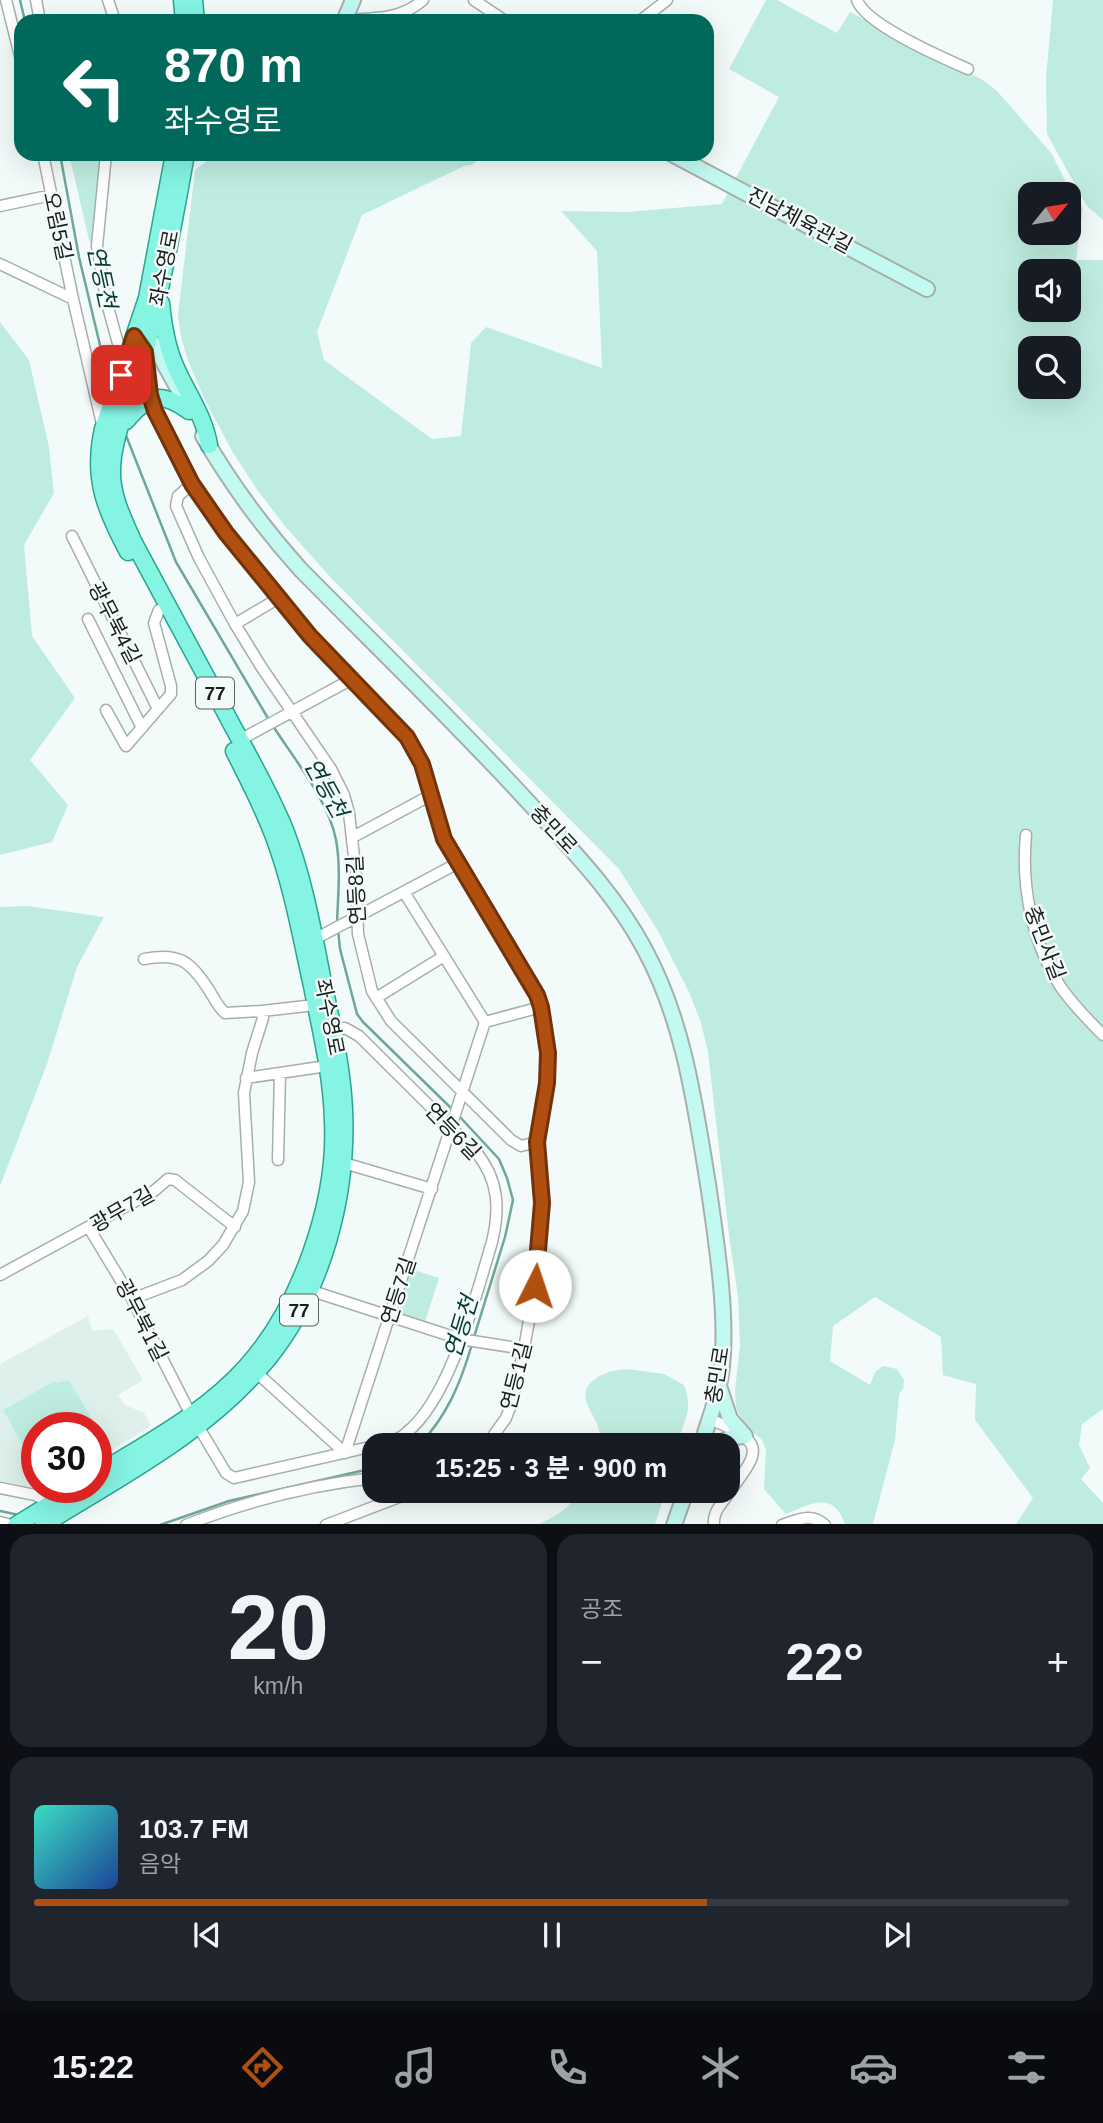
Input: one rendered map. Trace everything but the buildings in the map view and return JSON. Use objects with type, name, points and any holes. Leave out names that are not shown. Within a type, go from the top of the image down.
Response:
[{"type":"main road","name":"좌수영로","points":[[112,1466],[224,1405],[256,1373],[279,1344],[309,1290],[329,1235],[344,1163],[344,1106],[330,1037],[317,938],[285,832],[270,795],[241,739],[133,541],[114,492],[114,450],[145,352],[141,331],[173,161]]},
{"type":"main road","name":"좌수영로","points":[[121,377],[160,293],[185,161]]},
{"type":"main road","points":[[160,293],[162,317],[174,363],[203,420],[209,445]]},
{"type":"main road","name":"77","points":[[103,429],[121,377]]},
{"type":"main road","points":[[121,377],[122,387],[127,391],[116,427],[120,429],[147,402],[165,397],[173,399],[189,411]]},
{"type":"main road","name":"좌수영로","points":[[58,1507],[152,1458],[195,1420],[263,1346],[287,1305],[306,1262],[326,1199],[334,1124],[327,1066],[330,1037],[316,1005],[284,867],[259,800],[241,739],[159,610],[118,534],[105,500],[98,469],[98,450],[103,429]]},
{"type":"main road","points":[[43,1524],[62,1503]]},
{"type":"main road","points":[[13,1524],[58,1507]]},
{"type":"street","points":[[6,0],[14,32]]},
{"type":"street","points":[[400,14],[423,0]]},
{"type":"street","points":[[474,0],[495,14]]},
{"type":"street","points":[[649,14],[667,0]]},
{"type":"street","points":[[858,0],[865,12],[901,37],[968,69]]},
{"type":"street","name":"오림5길","points":[[45,161],[103,429]]},
{"type":"street","points":[[105,161],[97,246],[121,377]]},
{"type":"street","name":"진남체육관길","points":[[685,161],[927,289]]},
{"type":"street","points":[[0,205],[52,195]]},
{"type":"street","points":[[0,264],[73,299]]},
{"type":"street","name":"충민로","points":[[141,331],[209,445],[252,511],[281,548],[569,844],[601,884],[645,948],[675,1025],[695,1107],[711,1205],[722,1307],[722,1363],[719,1386],[705,1433]]},
{"type":"street","name":"연등1길","points":[[145,352],[147,402],[192,484],[226,533],[310,636],[407,737],[422,764],[440,831],[530,981],[541,1007],[548,1053],[547,1083],[537,1142],[542,1203],[535,1286],[511,1405],[495,1433]]},
{"type":"street","name":"연등8길","points":[[192,484],[178,496],[176,508],[199,558],[235,624],[338,781],[347,804],[353,837],[357,917],[365,965],[376,998],[391,1021],[514,1143],[524,1146],[537,1142]]},
{"type":"street","name":"광무북4길","points":[[72,536],[158,709]]},
{"type":"street","points":[[235,624],[279,597]]},
{"type":"street","name":"광무북4길","points":[[106,710],[126,746],[172,691],[154,623],[159,610]]},
{"type":"street","points":[[88,619],[142,728]]},
{"type":"street","points":[[241,739],[352,680]]},
{"type":"street","points":[[353,837],[431,795]]},
{"type":"street","name":"충민사길","points":[[1026,835],[1026,895],[1044,954],[1060,986],[1103,1035]]},
{"type":"street","points":[[317,938],[458,863]]},
{"type":"street","points":[[404,892],[485,1022],[463,1091]]},
{"type":"street","points":[[144,959],[170,956],[185,962],[199,976],[224,1012],[262,1012],[316,1005]]},
{"type":"street","points":[[376,998],[444,956]]},
{"type":"street","points":[[485,1022],[541,1007]]},
{"type":"street","points":[[132,1299],[187,1277],[216,1253],[235,1227],[247,1200],[249,1182],[244,1114],[246,1078],[262,1012]]},
{"type":"street","name":"연등6길","points":[[330,1037],[345,1028],[359,1037],[487,1166],[494,1184],[497,1202],[492,1242],[460,1339],[442,1387],[421,1418],[407,1433]]},
{"type":"street","points":[[246,1078],[327,1066]]},
{"type":"street","points":[[278,1160],[280,1073]]},
{"type":"street","name":"연등7길","points":[[345,1453],[463,1091]]},
{"type":"street","points":[[344,1163],[432,1189]]},
{"type":"street","name":"광무7길","points":[[0,1275],[89,1228],[170,1179],[235,1227]]},
{"type":"street","name":"광무북1길","points":[[89,1228],[132,1299],[195,1420]]},
{"type":"street","points":[[309,1290],[460,1339],[524,1349]]},
{"type":"street","points":[[256,1373],[345,1453]]},
{"type":"street","points":[[714,1524],[718,1509],[754,1456],[754,1445],[730,1419],[719,1386]]},
{"type":"street","points":[[709,1419],[745,1436]]},
{"type":"street","name":"연등6길","points":[[195,1420],[226,1473],[234,1478],[362,1449]]},
{"type":"street","points":[[740,1437],[745,1436]]},
{"type":"street","points":[[186,1524],[230,1507],[362,1479]]},
{"type":"street","points":[[0,1488],[35,1495],[58,1507]]},
{"type":"street","points":[[326,1524],[383,1503]]},
{"type":"street","points":[[674,1524],[682,1503]]},
{"type":"street","points":[[782,1524],[809,1517],[825,1524]]},
{"type":"street","points":[[0,1522],[13,1524]]},
{"type":"shaded area","points":[[88,1316],[92,1331],[113,1329],[143,1380],[118,1395],[125,1405],[144,1413],[151,1426],[112,1450],[112,1412],[21,1412],[21,1486],[0,1482],[0,1364]]},
{"type":"green space","points":[[766,0],[777,0],[837,33],[850,12],[983,80],[997,91],[1052,154],[1066,182],[1018,182],[1018,245],[1078,245],[1076,259],[1018,259],[1018,322],[1081,322],[1081,260],[1103,260],[1103,1409],[1082,1424],[1079,1445],[1090,1468],[1081,1479],[1103,1503],[1103,1524],[1016,1524],[1033,1498],[975,1420],[976,1384],[943,1375],[941,1337],[875,1297],[833,1326],[830,1361],[870,1385],[875,1372],[883,1366],[897,1369],[904,1380],[899,1394],[895,1440],[873,1524],[845,1524],[834,1507],[820,1502],[786,1514],[764,1489],[766,1450],[762,1440],[745,1425],[736,1408],[735,1390],[740,1345],[738,1297],[708,1052],[689,992],[658,931],[619,869],[332,579],[285,526],[232,451],[205,400],[181,337],[178,315],[195,170],[207,161],[476,161],[362,215],[317,332],[324,360],[432,439],[461,436],[471,343],[486,327],[602,368],[597,251],[561,211],[626,212],[722,204],[779,97],[729,69]]},
{"type":"green space","points":[[1053,0],[1103,0],[1103,220],[1087,206],[1082,197],[1082,182],[1074,182],[1047,134],[1046,78]]},
{"type":"green space","points":[[71,161],[101,161],[90,244]]},
{"type":"green space","points":[[0,322],[29,360],[49,447],[54,493],[24,545],[32,636],[75,698],[30,760],[68,805],[52,842],[0,855]]},
{"type":"green space","points":[[27,906],[104,917],[77,967],[47,1064],[0,1186],[0,907]]},
{"type":"green space","points":[[411,1269],[439,1278],[424,1325],[399,1317],[396,1313]]},
{"type":"green space","points":[[627,1369],[664,1374],[684,1385],[688,1410],[681,1433],[599,1433],[585,1397],[586,1391],[595,1379],[610,1372]]},
{"type":"green space","points":[[69,1380],[88,1412],[21,1412],[21,1441],[3,1410],[55,1381]]},
{"type":"green space","points":[[570,1503],[662,1503],[655,1524],[539,1524]]},
{"type":"waterway","name":"연등천","points":[[20,0],[23,14]]},
{"type":"waterway","name":"연등천","points":[[61,161],[79,257],[110,387]]},
{"type":"waterway","name":"연등천","points":[[125,433],[176,562],[269,720]]},
{"type":"waterway","name":"연등천","points":[[273,726],[319,795],[332,825],[338,861],[337,923]]},
{"type":"waterway","name":"연등천","points":[[338,929],[340,949],[357,1014],[454,1111]]},
{"type":"waterway","name":"연등천","points":[[459,1116],[499,1159],[513,1200],[505,1237],[474,1337]]},
{"type":"waterway","name":"연등천","points":[[430,1433],[452,1398],[472,1344]]},
{"type":"waterway","name":"연등천","points":[[163,1524],[229,1501],[362,1471]]},
{"type":"waterway","name":"연등천","points":[[0,1511],[19,1515]]},
{"type":"route","points":[[121,375],[134,336],[145,352],[150,395],[155,411],[192,484],[226,533],[310,636],[407,737],[422,764],[437,823],[444,839],[537,995],[548,1053],[547,1083],[537,1142],[542,1203],[535,1286]]}]
